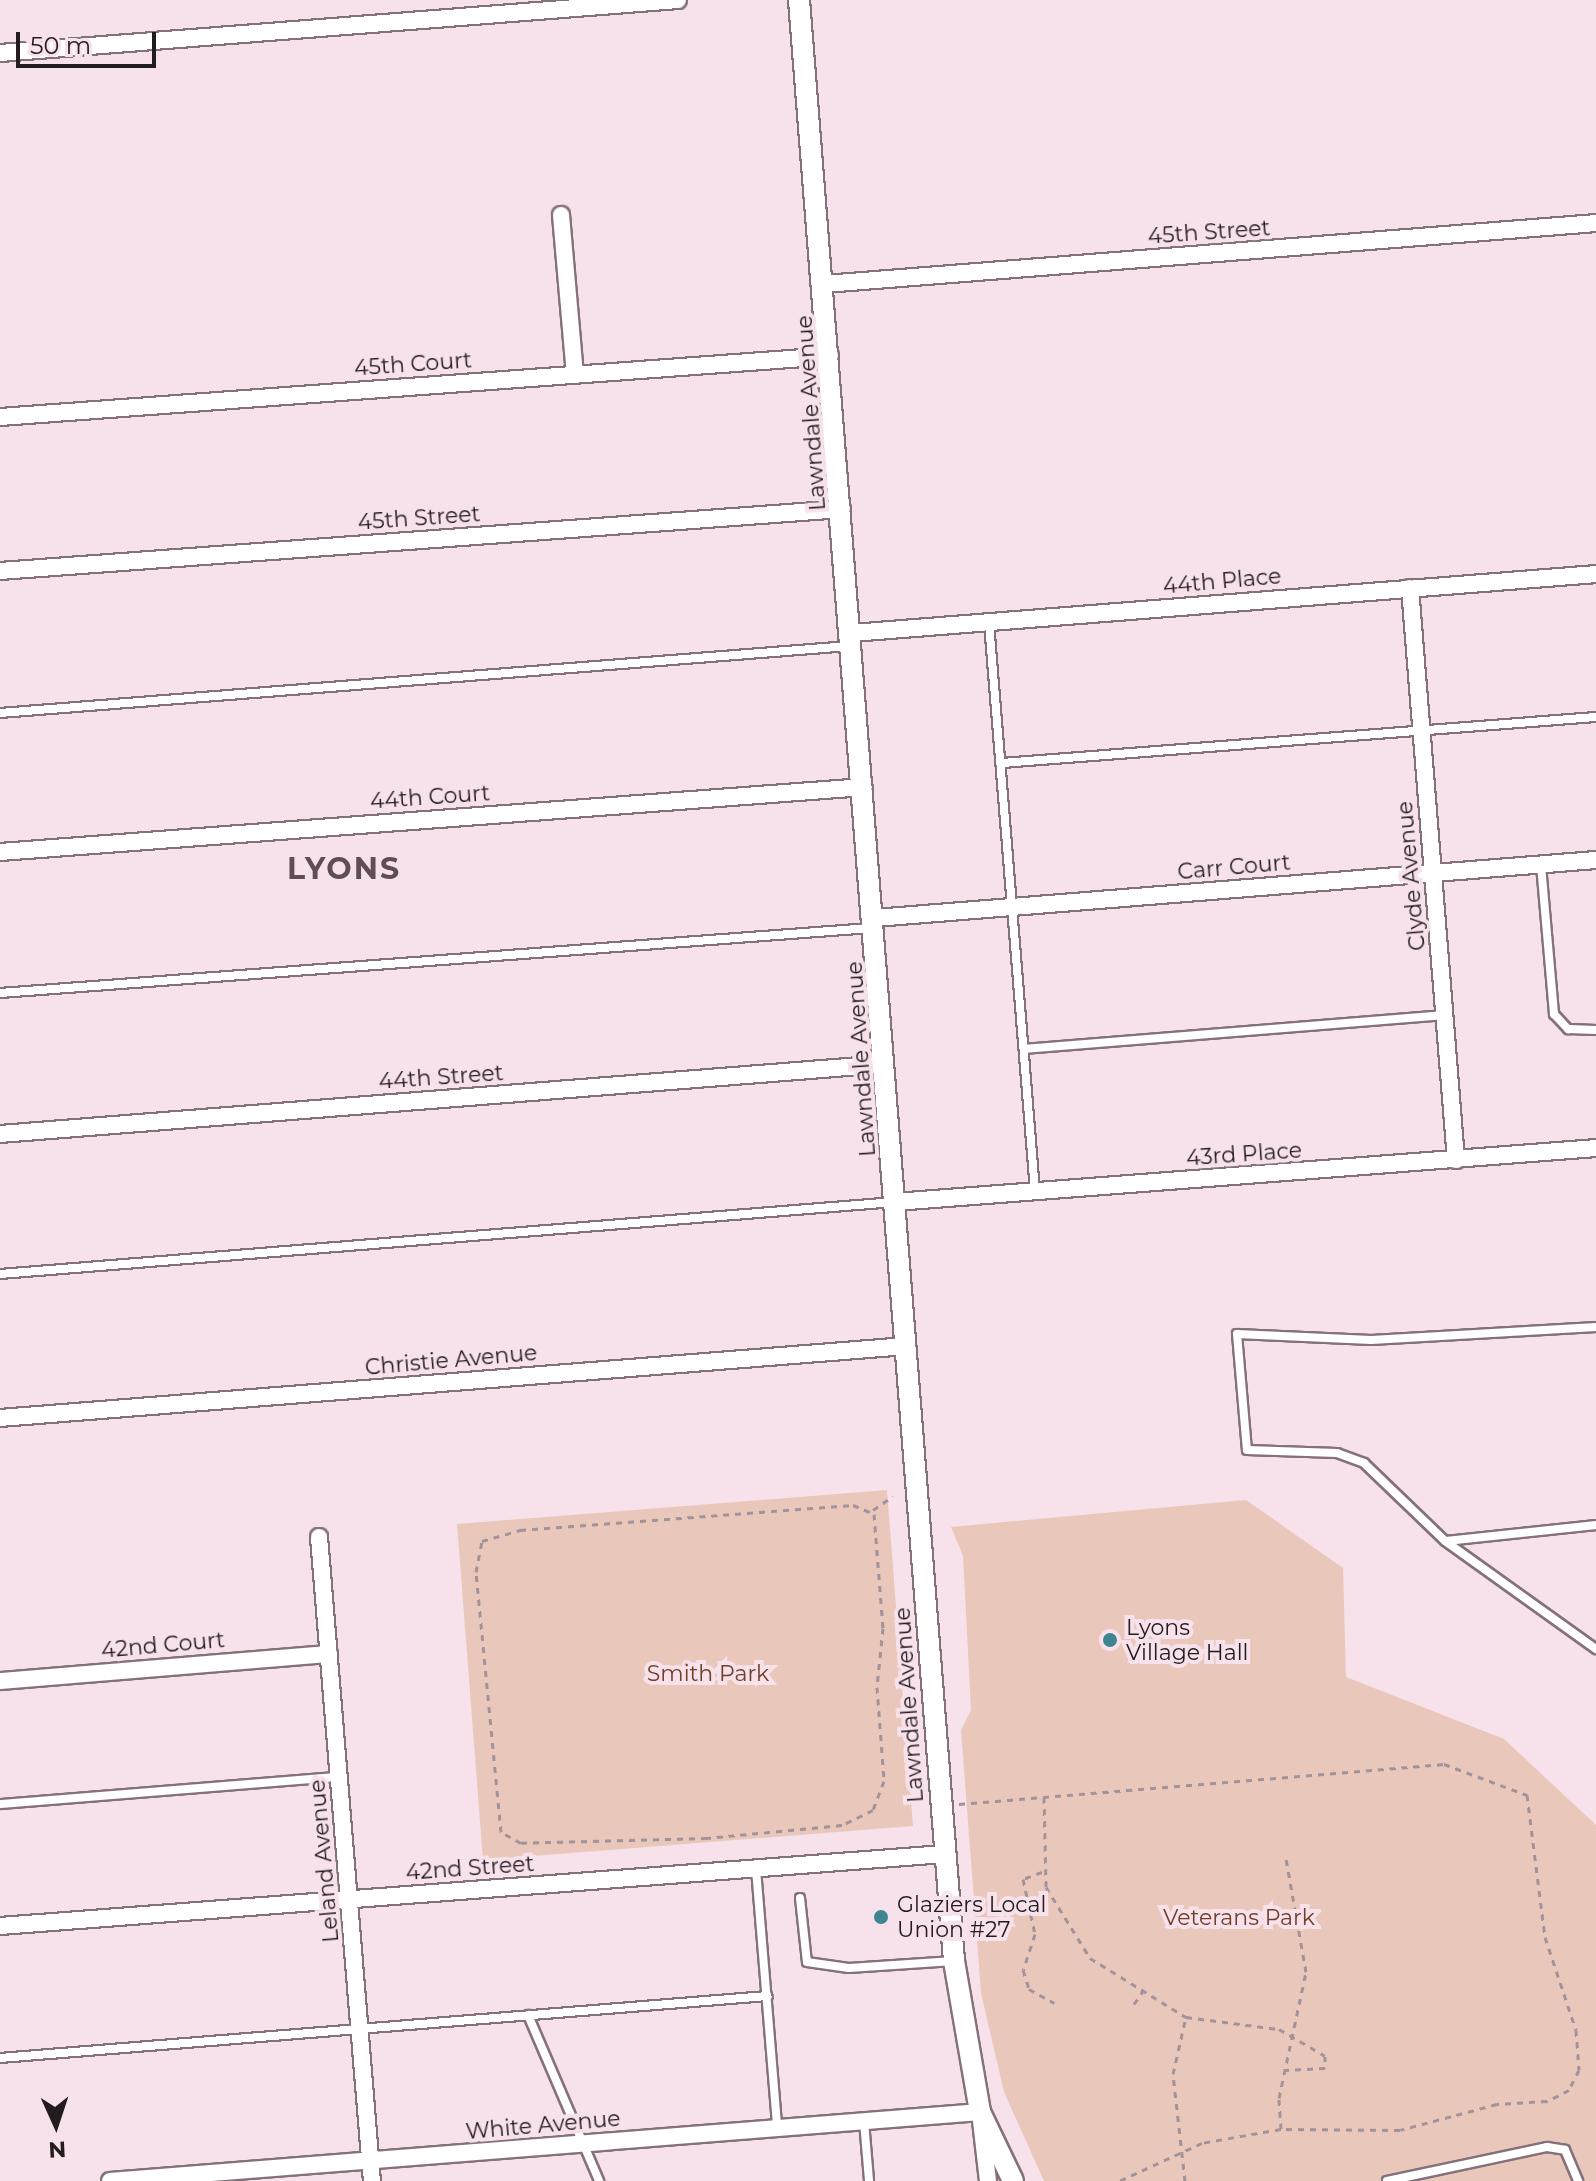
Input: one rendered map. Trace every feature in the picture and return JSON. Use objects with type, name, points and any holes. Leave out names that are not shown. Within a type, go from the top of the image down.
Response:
[{"type":"street","points":[[0,53],[678,0]]},
{"type":"street","name":"Lawndale Avenue","points":[[799,0],[825,284],[875,923],[944,1854],[954,1961],[980,2112],[988,2181]]},
{"type":"street","points":[[561,215],[575,374]]},
{"type":"street","name":"45th Street","points":[[825,284],[1596,223]]},
{"type":"street","name":"45th Court","points":[[0,417],[830,356]]},
{"type":"street","name":"45th Street","points":[[0,571],[842,509]]},
{"type":"street","name":"44th Place","points":[[852,640],[989,622],[1596,574]]},
{"type":"street","name":"Clyde Avenue","points":[[1410,588],[1456,1160]]},
{"type":"street","name":"44th Court","points":[[0,852],[864,787]]},
{"type":"street","name":"Carr Court","points":[[875,923],[1013,907],[1596,860]]},
{"type":"street","name":"44th Street","points":[[0,1134],[885,1064]]},
{"type":"street","name":"43rd Place","points":[[895,1202],[1596,1148]]},
{"type":"street","name":"Christie Avenue","points":[[0,1418],[906,1346]]},
{"type":"street","name":"Leland Avenue","points":[[319,1537],[372,2181]]},
{"type":"street","name":"42nd Court","points":[[0,1681],[329,1654]]},
{"type":"street","name":"42nd Street","points":[[0,1926],[944,1854]]},
{"type":"street","name":"Lawndale Avenue","points":[[980,2112],[1013,2181]]},
{"type":"street","name":"White Avenue","points":[[110,2181],[980,2112]]},
{"type":"lane","points":[[989,622],[1035,1192]]},
{"type":"lane","points":[[0,713],[852,640]]},
{"type":"lane","points":[[1002,763],[1596,717]]},
{"type":"lane","points":[[1541,864],[1554,1014],[1568,1029],[1596,1030]]},
{"type":"lane","points":[[0,993],[875,923]]},
{"type":"lane","points":[[1024,1049],[1445,1015]]},
{"type":"lane","points":[[0,1274],[895,1202]]},
{"type":"lane","points":[[1596,1327],[1371,1340],[1237,1334],[1247,1450],[1337,1453],[1364,1463],[1445,1541],[1596,1649]]},
{"type":"lane","points":[[1445,1541],[1596,1525]]},
{"type":"lane","points":[[0,1804],[339,1777]]},
{"type":"lane","points":[[756,1869],[777,2128]]},
{"type":"lane","points":[[800,1898],[807,1962],[849,1968],[954,1961]]},
{"type":"lane","points":[[0,2058],[767,1996]]},
{"type":"lane","points":[[528,2015],[599,2181]]},
{"type":"lane","points":[[864,2121],[869,2181]]},
{"type":"lane","points":[[1387,2181],[1547,2147],[1565,2150],[1578,2181]]},
{"type":"path","points":[[872,1511],[893,1496]]},
{"type":"path","points":[[853,1505],[872,1511],[883,1628],[877,1687],[884,1781],[873,1810],[842,1825],[707,1838],[521,1843],[501,1832],[476,1572],[482,1541],[565,1527],[853,1505]]},
{"type":"path","points":[[940,1805],[1444,1764],[1523,1789],[1545,1937],[1573,2008],[1577,2082],[1547,2101],[1497,2104],[1400,2130],[1281,2129],[1177,2150],[1119,2181]]},
{"type":"path","points":[[1044,1797],[1042,1872],[1050,1900],[1090,1958],[1186,2017],[1294,2036],[1325,2056],[1325,2068],[1286,2070]]},
{"type":"path","points":[[1281,2129],[1286,2070],[1306,1972],[1286,1858]]},
{"type":"path","points":[[1042,1872],[1023,1879],[1035,1934],[1023,1970],[1029,1989],[1054,2003]]},
{"type":"path","points":[[1134,2004],[1143,1991]]},
{"type":"path","points":[[1185,2181],[1177,2150],[1182,2122],[1173,2065],[1186,2017]]},
{"type":"green space","name":"Smith Park","points":[[887,1490],[913,1826],[483,1860],[457,1524]]},
{"type":"green space","name":"Veterans Park","points":[[1246,1500],[1343,1568],[1346,1677],[1504,1739],[1596,1825],[1596,2181],[1044,2181],[1004,2092],[981,1993],[961,1730],[971,1710],[963,1556],[951,1527]]},
{"type":"place","name":"Lyons Village Hall","points":[[1110,1640]]},
{"type":"place","name":"Glaziers Local Union #27","points":[[881,1917]]},
{"type":"district","name":"LYONS","points":[[344,869]]}]
